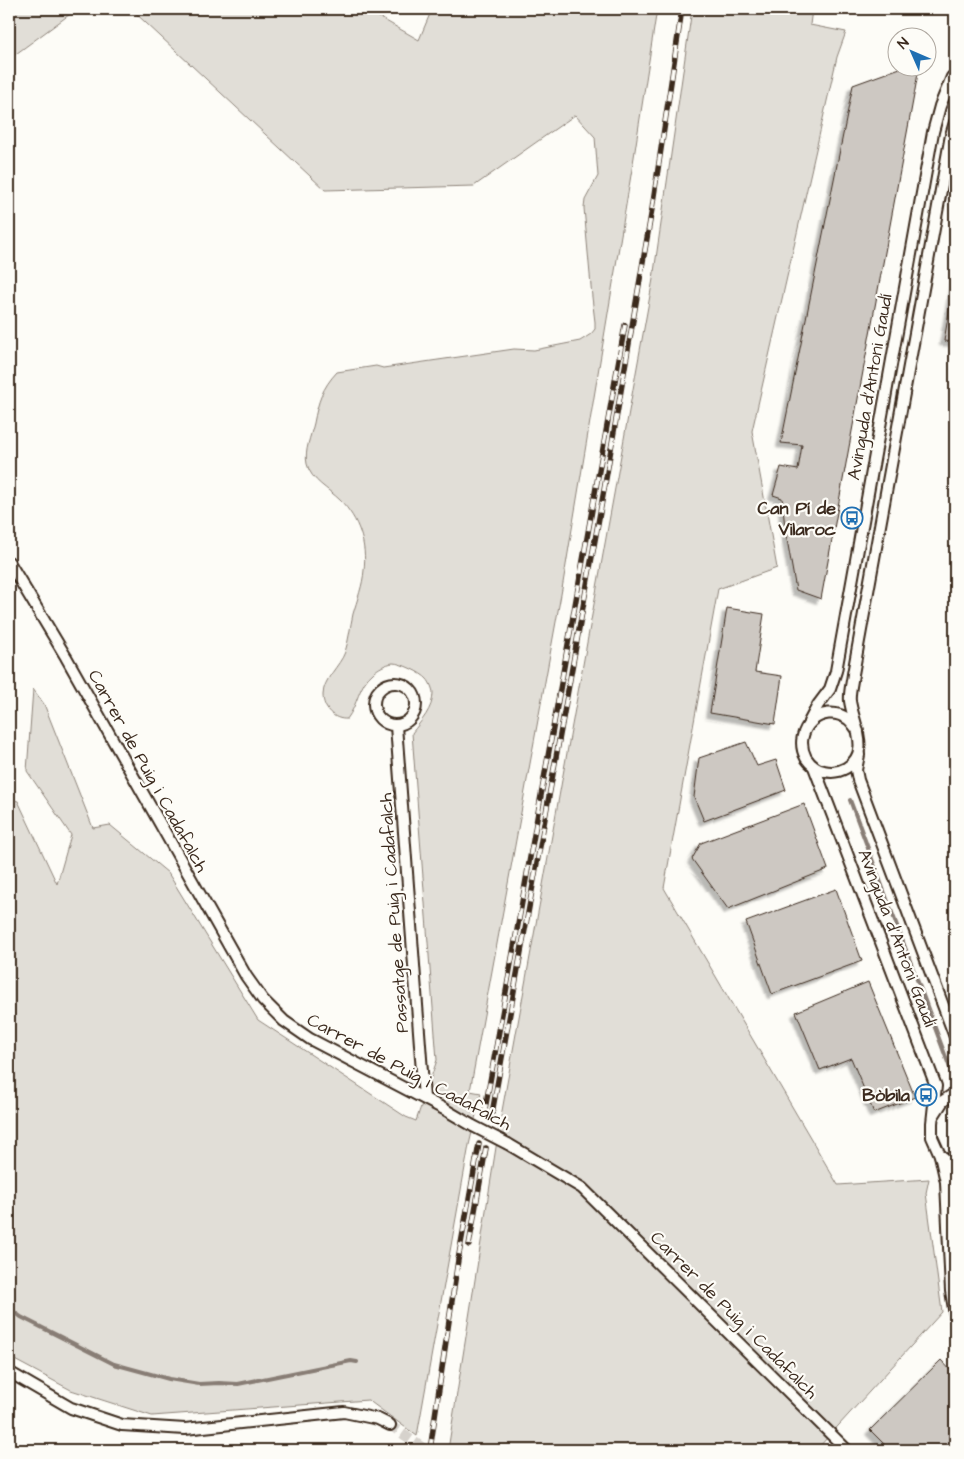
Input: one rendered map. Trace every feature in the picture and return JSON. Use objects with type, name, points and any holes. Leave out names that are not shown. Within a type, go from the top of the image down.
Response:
[{"type":"street","points":[[953,74],[950,84],[955,98]]},
{"type":"street","name":"Avinguda d'Antoni Gaudí","points":[[806,728],[818,705],[830,689],[836,671],[933,132],[940,106],[953,74]]},
{"type":"street","name":"Avinguda d'Antoni Gaudí","points":[[858,731],[850,700],[853,674],[951,135],[955,122]]},
{"type":"street","name":"Carrer de Puig i Cadafalch","points":[[9,562],[66,657],[246,976],[263,1000],[284,1021],[310,1039],[508,1144],[582,1188],[847,1450]]},
{"type":"street","points":[[394,683],[408,687],[416,700],[412,717],[396,726],[379,720],[373,708],[378,691],[387,684],[394,683]]},
{"type":"street","points":[[824,714],[841,715],[850,720],[858,731],[859,751],[849,766],[840,771],[826,772],[814,767],[807,760],[802,748],[802,738],[806,728],[817,717],[824,714]]},
{"type":"street","name":"Passatge de Puig i Cadafalch","points":[[396,726],[424,1098]]},
{"type":"street","name":"Avinguda d'Antoni Gaudí","points":[[859,751],[856,770],[858,780],[955,1037]]},
{"type":"street","name":"Avinguda d'Antoni Gaudí","points":[[814,767],[936,1086],[932,1137],[940,1155],[946,1182],[951,1291],[955,1315]]},
{"type":"street","points":[[932,1123],[935,1112],[943,1101],[955,1093]]},
{"type":"street","points":[[940,1155],[955,1166]]},
{"type":"street","points":[[9,1372],[71,1408],[122,1424],[184,1429],[344,1412],[378,1419],[390,1425]]},
{"type":"shaded area","points":[[9,9],[77,9],[9,59]]},
{"type":"shaded area","points":[[131,9],[365,9],[419,40],[432,9],[657,9],[562,589],[470,1091],[481,1093],[469,1145],[417,1436],[368,1400],[152,1416],[71,1390],[9,1357],[9,799],[18,801],[57,884],[71,835],[27,771],[33,689],[44,704],[93,828],[110,825],[168,873],[258,1020],[406,1117],[416,1121],[437,1060],[412,733],[429,710],[433,692],[429,682],[416,671],[393,663],[375,671],[368,678],[347,719],[334,716],[327,709],[323,700],[324,689],[343,657],[360,592],[365,560],[363,541],[357,524],[347,507],[312,475],[306,459],[307,449],[321,396],[337,372],[376,366],[383,368],[514,349],[534,350],[580,341],[591,334],[595,329],[595,322],[584,208],[585,200],[598,176],[595,137],[575,115],[474,186],[325,190]]},
{"type":"shaded area","points":[[692,9],[812,9],[810,25],[846,32],[837,57],[752,431],[777,568],[718,589],[664,888],[838,1185],[929,1179],[926,1193],[942,1312],[818,1448],[819,1450],[448,1450],[500,1122],[653,279]]},
{"type":"building","points":[[886,73],[886,78],[917,78],[821,599],[796,590],[785,528],[782,498],[773,495],[781,467],[798,470],[802,445],[781,443],[853,85]]},
{"type":"building","points":[[955,276],[955,342],[944,341]]},
{"type":"building","points":[[727,608],[764,614],[755,672],[782,676],[775,724],[710,713]]},
{"type":"building","points":[[746,742],[757,766],[776,760],[786,790],[704,821],[694,797],[699,758]]},
{"type":"building","points":[[804,804],[828,869],[728,909],[692,859],[701,843]]},
{"type":"building","points":[[836,889],[862,961],[772,994],[746,922]]},
{"type":"building","points":[[868,982],[915,1097],[874,1113],[851,1058],[820,1070],[796,1012]]},
{"type":"building","points":[[941,1360],[955,1375],[955,1450],[890,1450],[870,1430]]},
{"type":"waterway","points":[[850,800],[953,1076]]},
{"type":"waterway","points":[[9,1308],[21,1317],[114,1364],[169,1379],[199,1384],[238,1384],[351,1361],[357,1362]]},
{"type":"tunnel","points":[[390,1425],[426,1450]]},
{"type":"railway","points":[[491,1119],[604,490],[652,209],[682,9]]},
{"type":"railway","points":[[484,1115],[625,325]]},
{"type":"railway","points":[[430,1450],[458,1260],[479,1144]]},
{"type":"railway","points":[[469,1245],[486,1148]]},
{"type":"place","name":"Can Pí de Vilaroc","points":[[852,518]]},
{"type":"place","name":"Bòbila","points":[[926,1095]]}]
